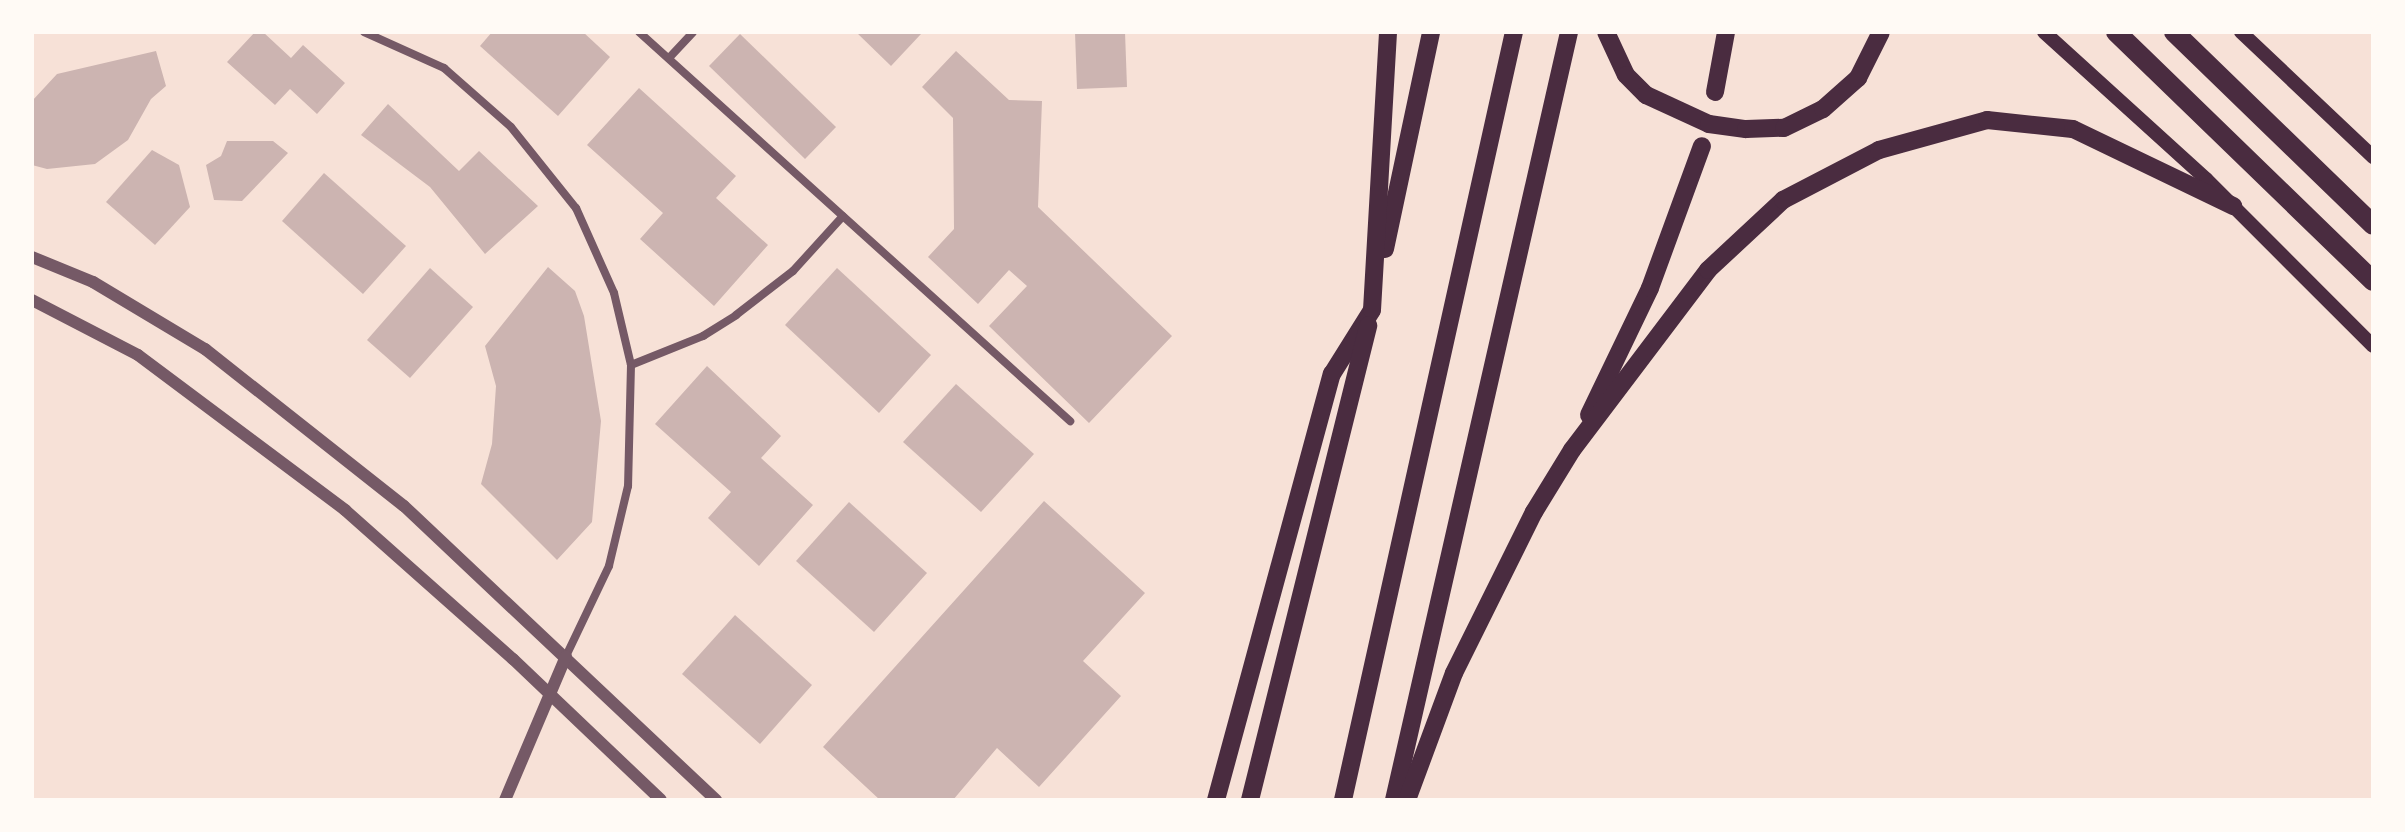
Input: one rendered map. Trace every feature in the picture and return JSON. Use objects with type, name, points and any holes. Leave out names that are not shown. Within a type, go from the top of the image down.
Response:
[{"type":"highway","points":[[1216,800],[1332,374],[1372,310],[1388,32]]},
{"type":"highway","points":[[1250,800],[1372,310],[1431,32]]},
{"type":"highway","points":[[1343,800],[1514,32]]},
{"type":"highway","points":[[1394,800],[1569,32]]},
{"type":"highway","points":[[1606,32],[1626,75],[1646,95],[1709,124],[1746,129],[1784,128],[1823,109],[1858,78],[1881,32]]},
{"type":"highway","points":[[1715,92],[1726,32]]},
{"type":"highway","points":[[2116,32],[2373,281]]},
{"type":"highway","points":[[2174,32],[2373,225]]},
{"type":"highway","points":[[1407,800],[1454,673],[1534,512],[1572,450],[1708,270],[1746,231],[1783,200],[1879,150],[1987,120],[2073,129],[2233,206]]},
{"type":"highway","points":[[1572,450],[1650,288],[1702,146]]},
{"type":"main road","points":[[2044,32],[2233,206],[2373,346]]},
{"type":"main road","points":[[2241,32],[2373,157]]},
{"type":"street","points":[[364,32],[444,68],[481,97],[551,170],[597,247],[614,293],[631,365],[628,486],[609,566],[566,656],[505,800]]},
{"type":"street","points":[[639,32],[1070,421]]},
{"type":"street","points":[[669,58],[693,32]]},
{"type":"street","points":[[631,365],[703,336],[736,315],[793,271],[843,216]]},
{"type":"street","points":[[32,257],[93,282],[205,349],[404,506],[716,800]]},
{"type":"street","points":[[32,300],[138,355],[345,510],[550,693],[661,800]]},
{"type":"building","points":[[255,32],[263,32],[291,58],[303,45],[345,83],[317,114],[290,89],[275,105],[227,62]]},
{"type":"building","points":[[492,32],[583,32],[610,57],[558,116],[480,46]]},
{"type":"building","points":[[856,32],[919,32],[921,34],[891,66]]},
{"type":"building","points":[[1075,32],[1125,32],[1127,87],[1077,89]]},
{"type":"building","points":[[740,34],[836,127],[805,159],[709,66]]},
{"type":"building","points":[[156,51],[166,86],[151,99],[128,140],[95,164],[47,169],[32,165],[32,101],[57,74]]},
{"type":"building","points":[[956,51],[1009,100],[1042,101],[1038,207],[1172,336],[1089,423],[989,326],[1027,286],[1009,270],[978,304],[928,257],[954,229],[953,118],[922,87]]},
{"type":"building","points":[[639,88],[736,176],[716,198],[768,245],[714,306],[640,239],[663,213],[587,145]]},
{"type":"building","points":[[388,104],[459,171],[479,151],[538,206],[485,254],[430,187],[361,135]]},
{"type":"building","points":[[227,141],[273,141],[288,153],[242,201],[214,200],[206,165],[221,156]]},
{"type":"building","points":[[152,150],[179,165],[190,207],[155,245],[106,202]]},
{"type":"building","points":[[324,173],[406,246],[363,294],[282,221]]},
{"type":"building","points":[[548,267],[575,291],[584,316],[601,421],[592,522],[557,560],[481,484],[492,444],[496,386],[485,346]]},
{"type":"building","points":[[430,268],[473,307],[410,378],[367,340]]},
{"type":"building","points":[[837,268],[931,355],[879,413],[785,325]]},
{"type":"building","points":[[707,366],[781,436],[761,458],[813,505],[759,566],[708,518],[731,492],[655,424]]},
{"type":"building","points":[[956,384],[1034,454],[981,512],[903,442]]},
{"type":"building","points":[[1044,501],[1145,593],[1083,661],[1121,696],[1039,787],[997,748],[953,800],[880,800],[823,747]]},
{"type":"building","points":[[849,502],[927,573],[874,632],[796,561]]},
{"type":"building","points":[[735,615],[812,685],[760,744],[682,674]]}]
